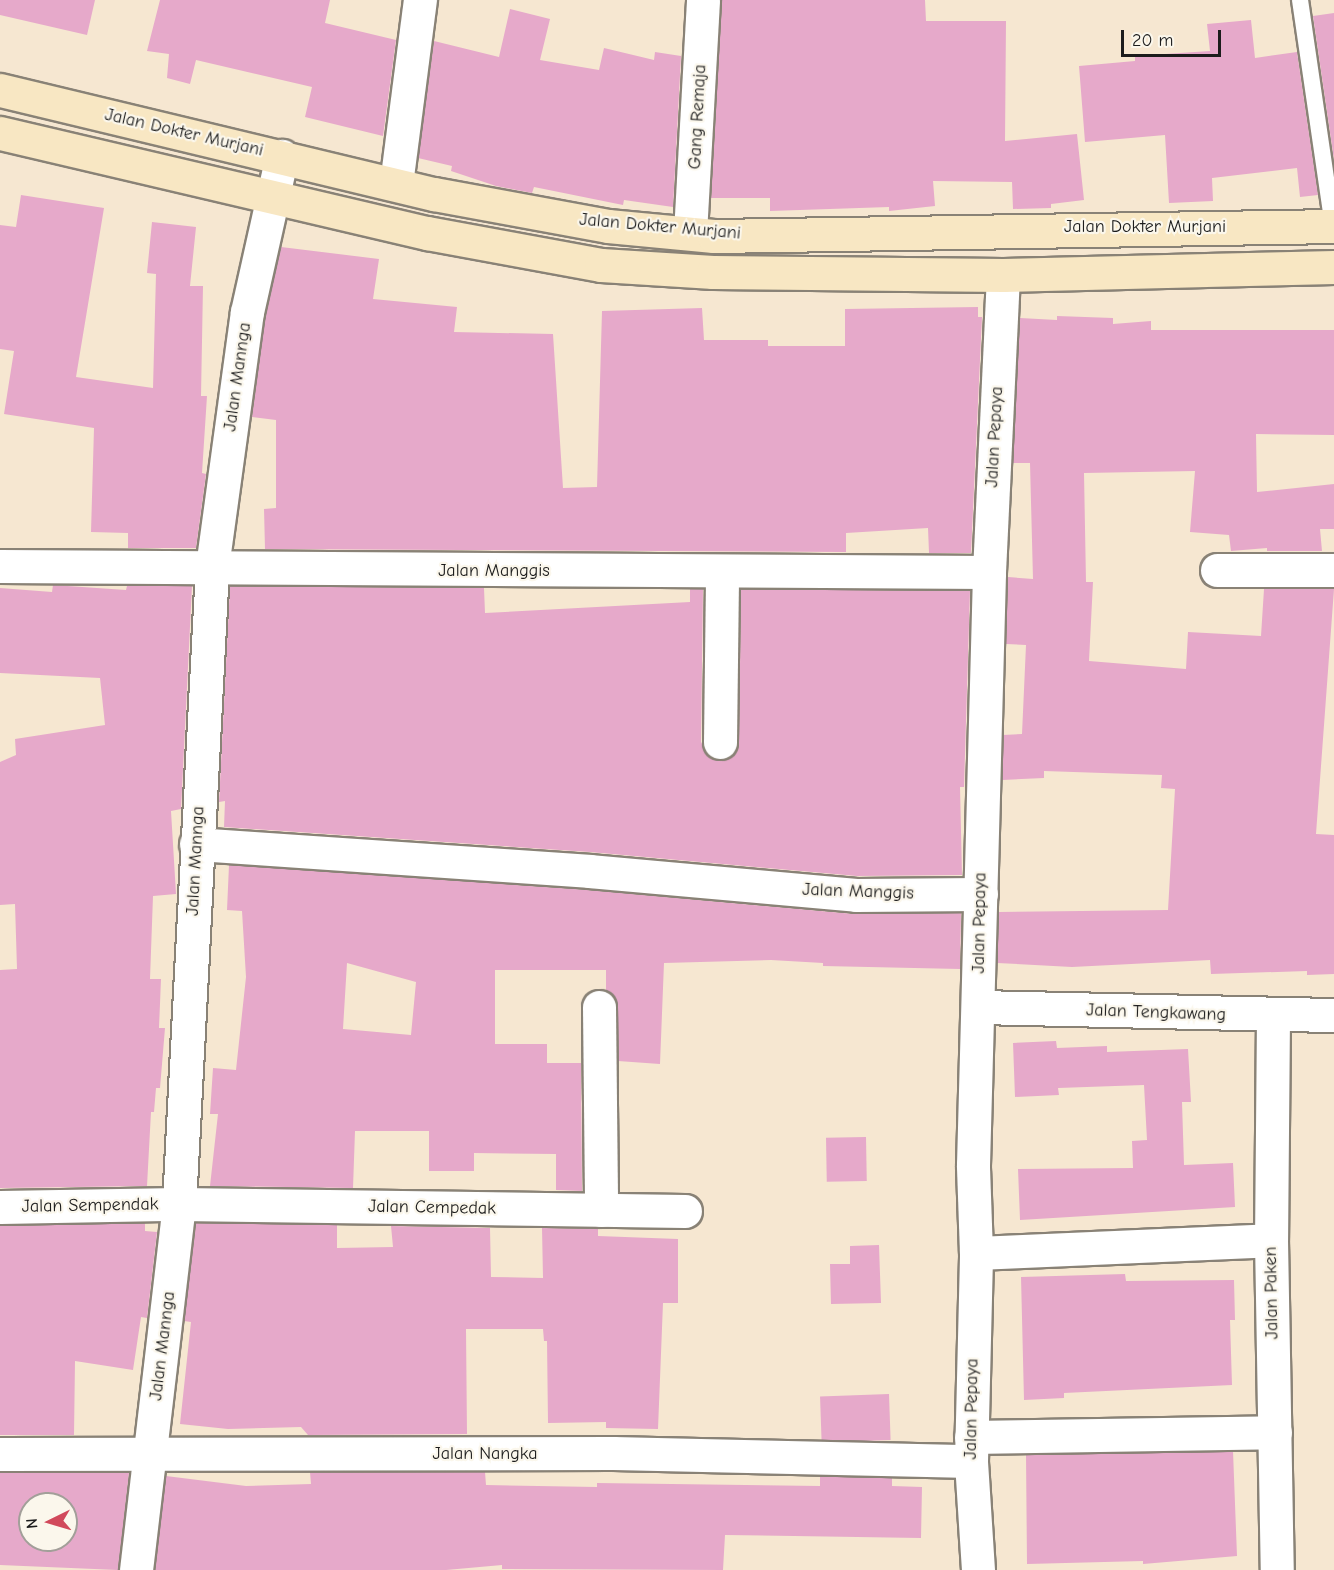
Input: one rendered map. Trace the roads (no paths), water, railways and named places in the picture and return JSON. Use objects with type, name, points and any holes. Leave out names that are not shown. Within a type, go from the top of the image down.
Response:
[{"type":"main road","name":"Jalan Dokter Murjani","points":[[0,90],[396,184],[608,226],[690,233],[1333,226]]},
{"type":"main road","points":[[0,133],[427,233],[601,265],[713,272],[1003,275],[1334,267]]},
{"type":"street","points":[[396,184],[420,0]]},
{"type":"street","name":"Gang Remaja","points":[[690,233],[703,0]]},
{"type":"street","name":"Jalan Mannga","points":[[136,1570],[179,1204],[212,567],[247,312],[271,196],[282,156]]},
{"type":"street","name":"Jalan Pepaya","points":[[978,1570],[971,1449],[976,1253],[973,1165],[989,572],[1003,275]]},
{"type":"street","name":"Jalan Manggis","points":[[0,566],[722,573],[989,572]]},
{"type":"street","points":[[1217,570],[1334,570]]},
{"type":"street","points":[[720,742],[722,573]]},
{"type":"street","name":"Jalan Manggis","points":[[196,844],[589,871],[856,895],[981,894]]},
{"type":"street","points":[[599,1007],[601,1210]]},
{"type":"street","name":"Jalan Tengkawang","points":[[978,1007],[1273,1016],[1334,1015]]},
{"type":"street","name":"Jalan Paken","points":[[1273,1016],[1271,1240],[1277,1570]]},
{"type":"street","name":"Jalan Sempendak","points":[[0,1207],[179,1204]]},
{"type":"street","name":"Jalan Cempedak","points":[[179,1204],[685,1212]]},
{"type":"street","points":[[976,1253],[1271,1240]]},
{"type":"street","name":"Jalan Nangka","points":[[0,1454],[613,1453],[971,1449],[1275,1432]]},
{"type":"lane","points":[[1300,0],[1333,226]]}]
